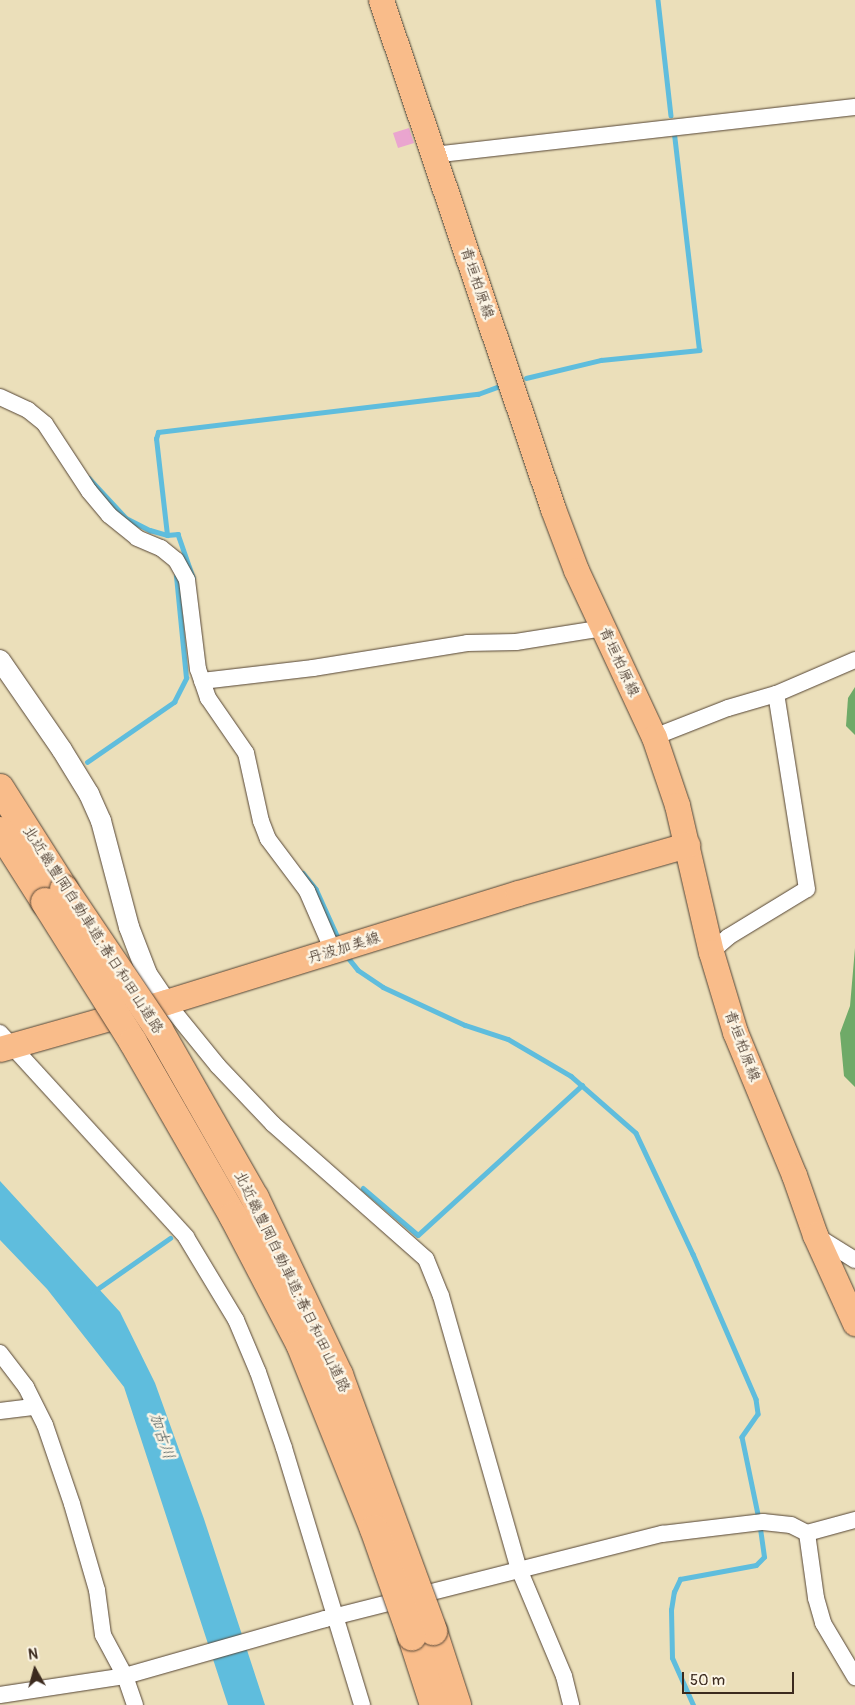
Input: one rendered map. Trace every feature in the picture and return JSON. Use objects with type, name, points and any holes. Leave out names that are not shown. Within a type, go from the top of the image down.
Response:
[{"type":"highway","name":"北近畿豊岡自動車道;春日和田山道路","points":[[0,788],[54,896]]},
{"type":"highway","name":"北近畿豊岡自動車道;春日和田山道路","points":[[0,831],[54,896],[159,1030],[255,1198],[339,1375],[422,1634],[434,1705]]},
{"type":"highway","name":"北近畿豊岡自動車道;春日和田山道路","points":[[422,1634],[457,1705]]},
{"type":"main road","name":"青垣柏原線","points":[[381,0],[553,509],[576,570],[654,737],[677,805],[711,952],[735,1032],[794,1175],[815,1234],[855,1322]]},
{"type":"main road","name":"丹波加美線","points":[[4,1042],[166,1002],[518,893],[687,845]]},
{"type":"street","points":[[433,155],[855,107]]},
{"type":"street","points":[[0,397],[28,410],[45,424],[89,491],[109,515],[137,538],[161,548],[176,560],[187,580],[198,669],[202,681],[212,705],[246,753],[261,821],[268,839],[306,891],[333,951]]},
{"type":"street","points":[[202,681],[313,668],[467,643],[516,642],[603,628]]},
{"type":"street","points":[[0,660],[62,750],[89,794],[101,821],[130,927],[147,974],[166,1002],[218,1066],[273,1124],[426,1259],[441,1296],[519,1568],[564,1676],[571,1705]]},
{"type":"street","points":[[654,737],[728,708],[776,694],[855,660]]},
{"type":"street","points":[[711,952],[728,937],[807,889],[776,694]]},
{"type":"street","points":[[4,1042],[186,1237],[236,1320],[258,1372],[278,1431],[330,1618],[362,1705]]},
{"type":"street","points":[[815,1234],[855,1260]]},
{"type":"street","points":[[0,1353],[26,1387],[34,1407],[45,1425],[72,1504],[97,1590],[103,1635],[125,1676],[135,1705]]},
{"type":"street","points":[[0,1411],[34,1407]]},
{"type":"street","points":[[0,1695],[125,1676],[330,1618],[519,1568],[662,1534],[763,1522],[791,1525],[806,1533],[855,1520]]},
{"type":"street","points":[[806,1533],[816,1598],[823,1623],[855,1678]]},
{"type":"green space","points":[[855,687],[855,735],[846,726],[848,698]]},
{"type":"green space","points":[[855,948],[855,1087],[844,1076],[840,1033],[850,1006]]},
{"type":"water","name":"加古川","points":[[0,1181],[120,1312],[155,1383],[204,1519],[265,1705],[228,1705],[124,1387],[47,1289],[0,1240]]},
{"type":"building","points":[[409,128],[414,143],[398,148],[393,133]]},
{"type":"waterway","points":[[658,0],[671,115]]},
{"type":"waterway","points":[[526,378],[601,360],[699,350],[674,133]]},
{"type":"waterway","points":[[167,535],[156,439],[158,432],[478,394],[500,386]]},
{"type":"waterway","points":[[89,478],[126,518],[150,530],[167,535],[178,534],[193,577]]},
{"type":"waterway","points":[[87,762],[174,702],[186,678],[176,576]]},
{"type":"waterway","points":[[303,873],[316,889],[339,940]]},
{"type":"waterway","points":[[346,955],[358,970],[383,987],[465,1025],[508,1039],[571,1076],[636,1133],[693,1254],[756,1399],[758,1414],[742,1437],[759,1519]]},
{"type":"waterway","points":[[363,1188],[418,1235],[582,1085]]},
{"type":"waterway","points":[[93,1292],[170,1238]]},
{"type":"waterway","points":[[693,1705],[672,1658],[671,1610],[674,1592],[680,1579],[756,1565],[764,1557],[760,1527]]}]
